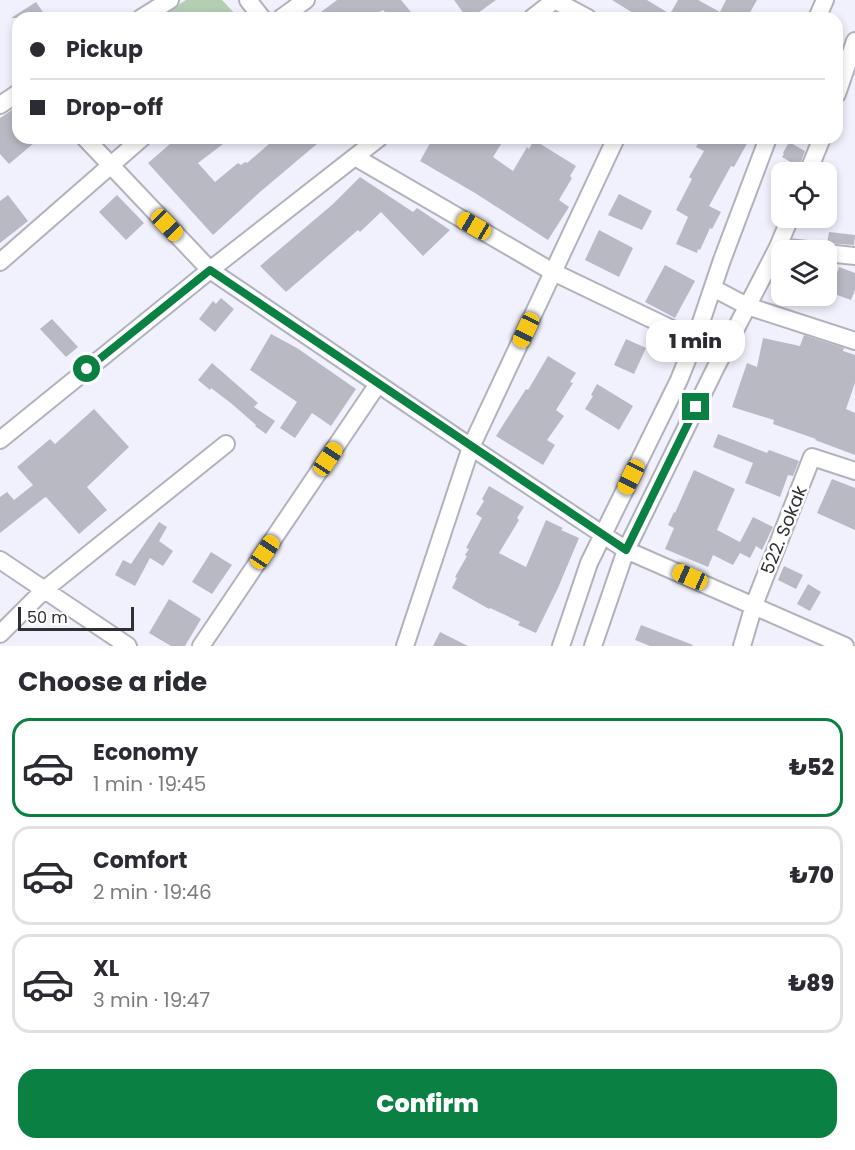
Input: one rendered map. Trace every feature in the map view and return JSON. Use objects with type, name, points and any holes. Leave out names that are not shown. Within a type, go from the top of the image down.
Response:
[{"type":"street","points":[[151,12],[170,0]]},
{"type":"street","points":[[248,0],[257,12]]},
{"type":"street","points":[[289,12],[306,0]]},
{"type":"street","points":[[539,12],[554,0],[577,12]]},
{"type":"street","points":[[843,76],[855,41]]},
{"type":"street","points":[[91,144],[210,270],[471,447],[626,550],[845,646]]},
{"type":"street","points":[[0,262],[135,144]]},
{"type":"street","points":[[405,646],[471,447],[613,144]]},
{"type":"street","points":[[561,646],[589,563],[679,380],[766,144]]},
{"type":"street","points":[[812,162],[818,144]]},
{"type":"street","points":[[0,440],[364,145],[554,272],[695,340]]},
{"type":"street","points":[[837,254],[855,256]]},
{"type":"street","points":[[594,646],[626,550],[771,260]]},
{"type":"street","points":[[713,288],[747,306],[855,340]]},
{"type":"street","points":[[201,646],[378,384]]},
{"type":"street","points":[[0,634],[44,590],[226,444]]},
{"type":"street","name":"522. Sokak","points":[[742,646],[754,605],[812,457],[855,471]]},
{"type":"street","points":[[0,560],[128,646]]},
{"type":"green space","points":[[186,0],[222,0],[233,12],[167,12]]},
{"type":"building","points":[[337,0],[401,0],[411,12],[385,12],[383,10],[380,12],[321,12]]},
{"type":"building","points":[[454,0],[496,0],[479,12],[463,12]]},
{"type":"building","points":[[612,0],[647,0],[667,12],[631,12]]},
{"type":"building","points":[[678,0],[698,0],[720,12],[671,12]]},
{"type":"building","points":[[726,0],[757,0],[750,12],[720,12]]},
{"type":"building","points":[[36,2],[43,12],[20,12]]},
{"type":"building","points":[[12,110],[12,144],[33,144],[9,164],[0,154],[0,118]]},
{"type":"building","points":[[170,144],[223,144],[198,163],[215,182],[238,163],[241,165],[247,163],[269,144],[317,144],[213,235],[148,163]]},
{"type":"building","points":[[430,144],[501,144],[493,157],[513,171],[527,147],[529,149],[532,144],[540,144],[576,166],[559,200],[569,207],[548,240],[420,161]]},
{"type":"building","points":[[698,144],[747,144],[734,167],[731,166],[709,206],[721,212],[697,253],[676,244],[688,217],[676,210],[692,179],[689,177],[704,151],[696,147]]},
{"type":"building","points":[[788,144],[805,151],[801,162],[790,162],[782,157]]},
{"type":"building","points":[[360,177],[413,212],[417,208],[450,230],[423,256],[381,212],[286,292],[260,266],[333,204]]},
{"type":"building","points":[[619,194],[652,211],[642,230],[608,215]]},
{"type":"building","points":[[8,195],[28,221],[0,243],[0,201]]},
{"type":"building","points":[[117,195],[144,223],[126,240],[99,212]]},
{"type":"building","points":[[599,230],[633,248],[619,277],[585,260]]},
{"type":"building","points":[[829,232],[855,235],[854,245],[837,244],[837,240],[828,240]]},
{"type":"building","points":[[665,265],[695,281],[675,318],[645,302]]},
{"type":"building","points":[[839,267],[855,273],[855,290],[851,300],[837,295]]},
{"type":"building","points":[[221,298],[234,309],[215,332],[199,319],[213,301],[216,304]]},
{"type":"building","points":[[52,319],[78,347],[66,357],[40,329]]},
{"type":"building","points":[[271,334],[297,348],[356,389],[331,426],[312,413],[295,438],[280,428],[297,402],[250,370]]},
{"type":"building","points":[[804,335],[844,348],[843,351],[855,355],[855,383],[846,409],[855,413],[855,455],[773,424],[774,420],[732,407],[747,363],[757,367],[763,338],[800,346]]},
{"type":"building","points":[[626,339],[646,348],[634,374],[614,365]]},
{"type":"building","points":[[548,356],[576,373],[570,382],[573,383],[556,410],[564,416],[547,440],[555,445],[543,465],[496,436]]},
{"type":"building","points":[[212,363],[258,403],[254,407],[275,421],[266,434],[232,404],[198,380]]},
{"type":"building","points":[[597,384],[633,406],[619,430],[585,409]]},
{"type":"building","points":[[94,409],[129,447],[87,487],[107,510],[79,534],[46,497],[0,533],[0,497],[7,492],[14,500],[33,485],[17,467],[50,439],[55,444]]},
{"type":"building","points":[[718,434],[767,453],[769,450],[799,461],[793,476],[788,475],[780,497],[745,483],[753,463],[713,447]]},
{"type":"building","points":[[694,470],[735,489],[717,530],[740,542],[753,517],[773,527],[762,550],[756,546],[750,558],[740,553],[733,565],[713,555],[708,567],[665,549],[674,528],[668,525]]},
{"type":"building","points":[[832,479],[855,488],[855,530],[817,513]]},
{"type":"building","points":[[489,486],[524,507],[517,518],[519,520],[499,553],[526,567],[546,520],[579,538],[536,633],[518,625],[520,622],[489,609],[452,588],[457,578],[455,577],[467,556],[465,555],[469,549],[466,548],[482,518],[476,514]]},
{"type":"building","points":[[159,522],[167,527],[159,541],[173,551],[163,566],[150,558],[135,586],[115,575],[123,560],[131,564]]},
{"type":"building","points":[[211,552],[232,565],[212,594],[192,582]]},
{"type":"building","points":[[784,566],[803,575],[796,589],[778,580]]},
{"type":"building","points":[[808,584],[821,592],[810,611],[797,604]]},
{"type":"building","points":[[169,599],[201,619],[185,646],[171,646],[149,633]]},
{"type":"building","points":[[641,625],[693,645],[650,646],[635,640]]},
{"type":"building","points":[[440,632],[468,646],[433,646]]},
{"type":"route","points":[[87,369],[210,270],[626,550],[696,407]]}]
